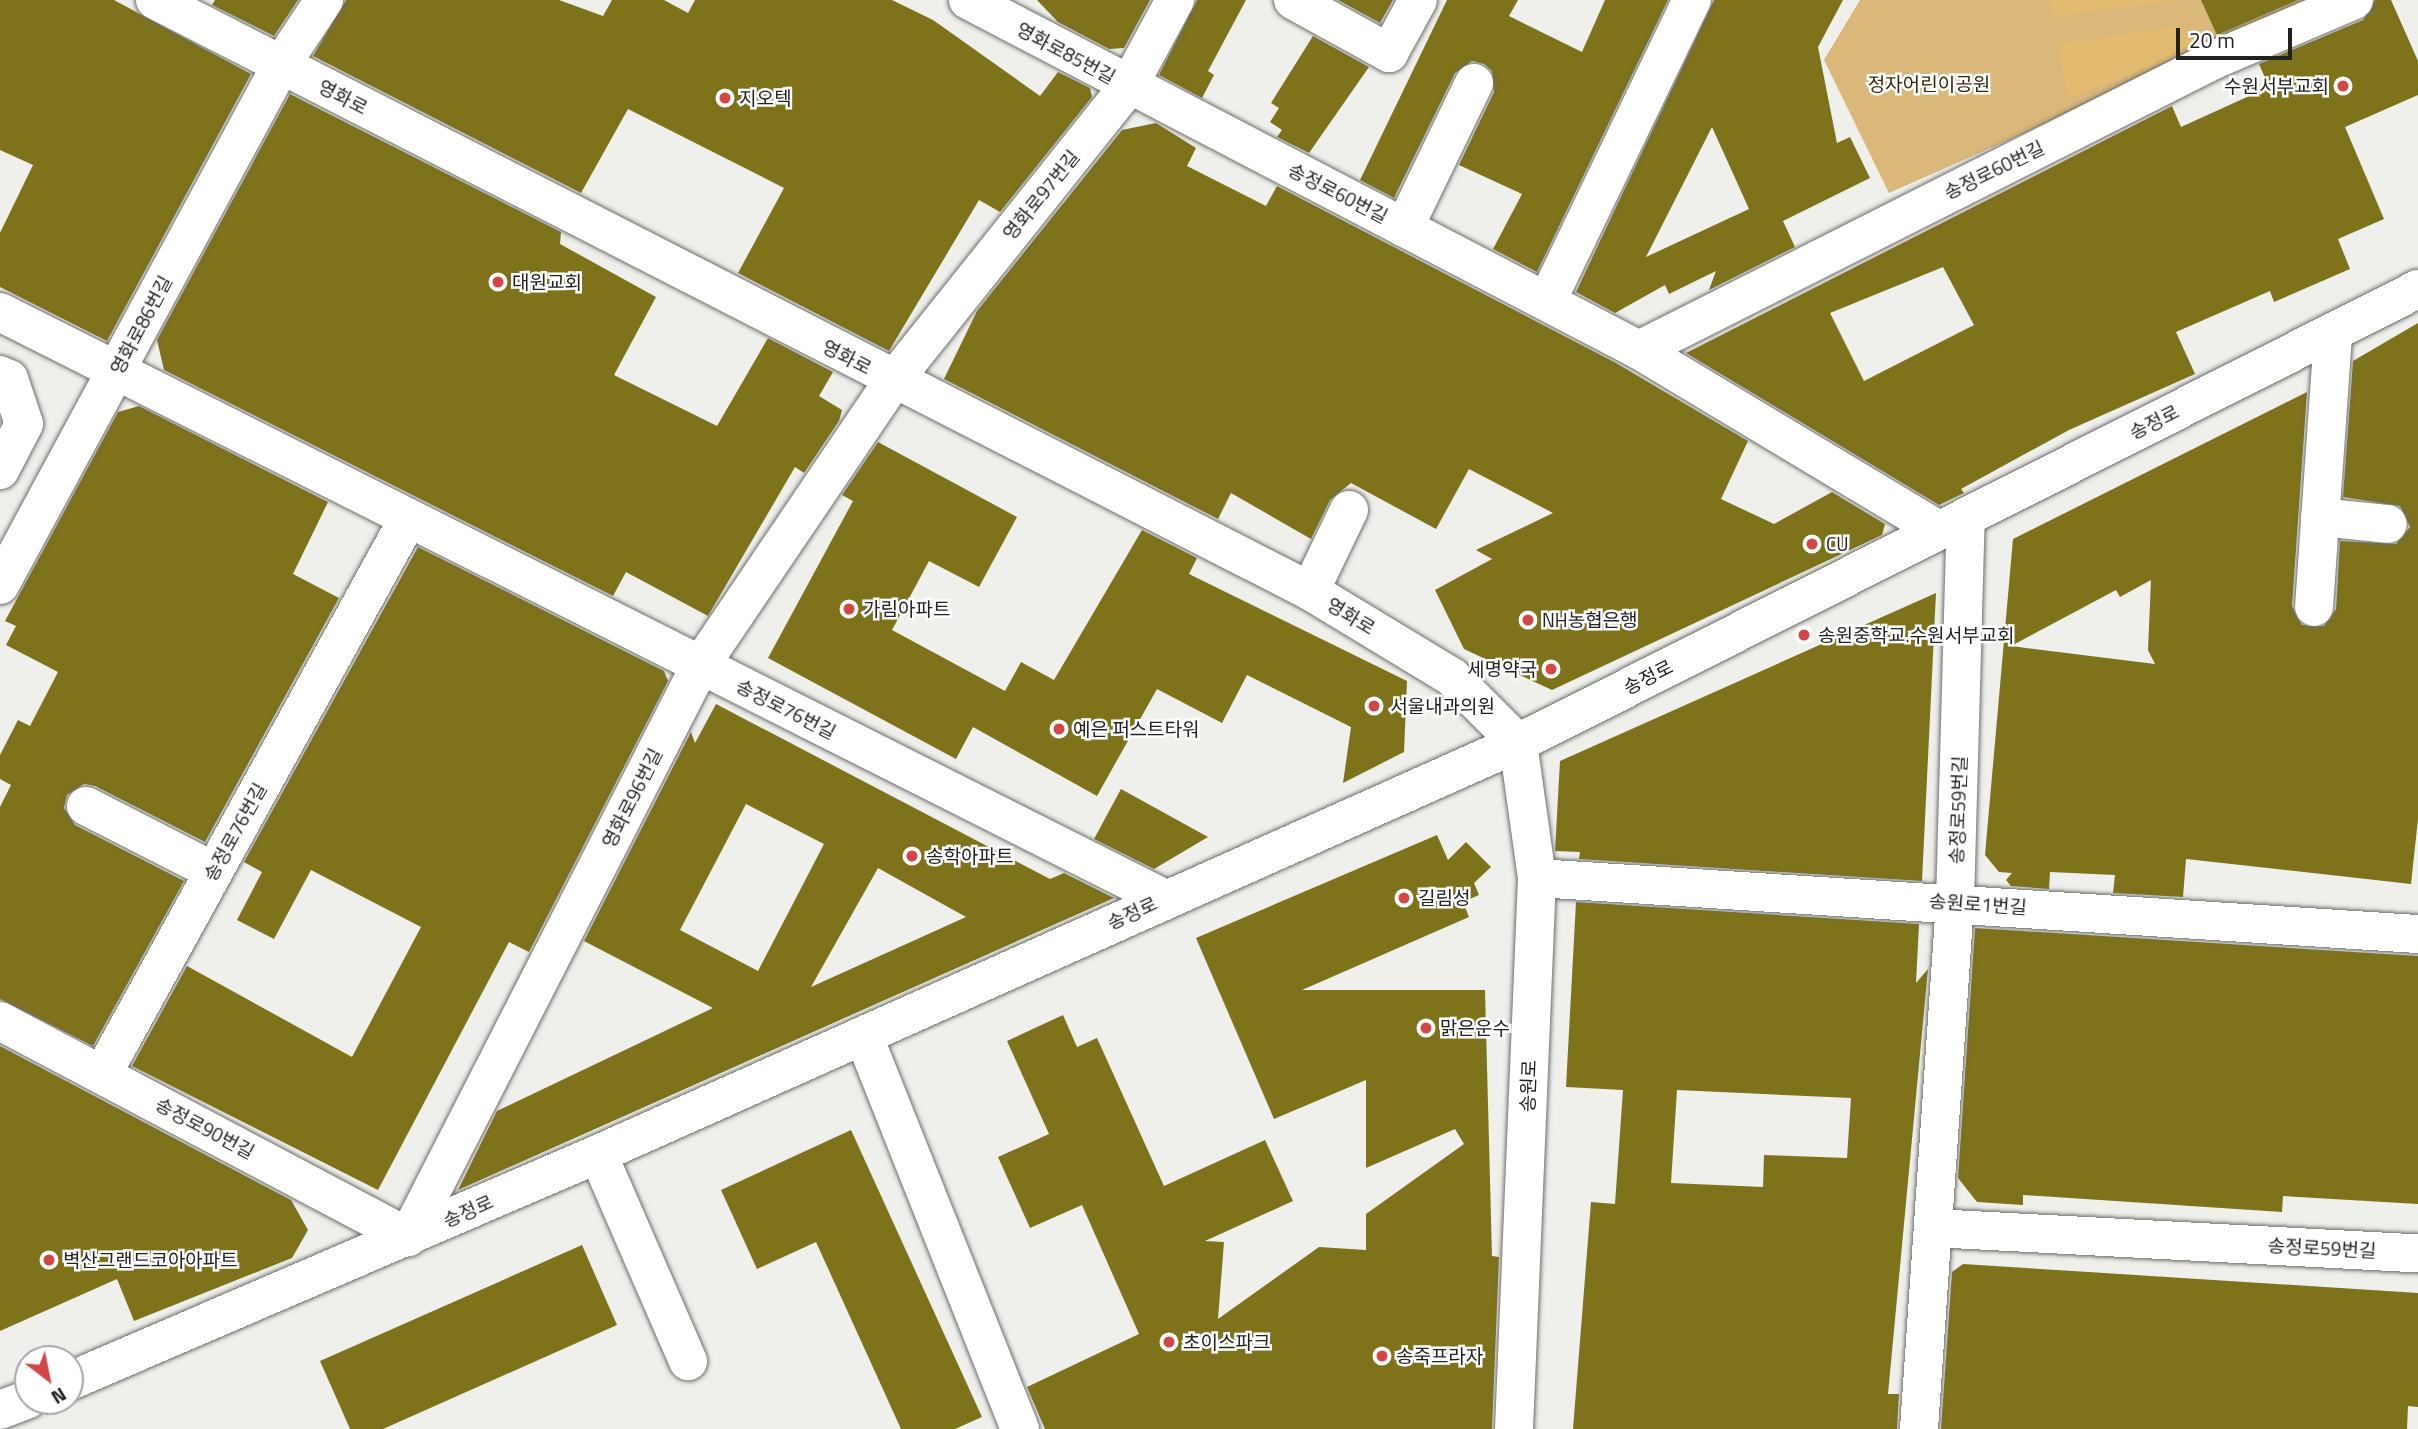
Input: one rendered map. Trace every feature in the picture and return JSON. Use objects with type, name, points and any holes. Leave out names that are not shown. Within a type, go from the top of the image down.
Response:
[{"type":"street","name":"영화로","points":[[155,0],[893,381],[1310,591],[1452,677],[1518,744]]},
{"type":"street","points":[[281,65],[324,0]]},
{"type":"street","name":"영화로85번길","points":[[968,0],[1128,87]]},
{"type":"street","name":"영화로97번길","points":[[893,381],[1128,87],[1175,0]]},
{"type":"street","points":[[1293,0],[1389,53],[1418,0]]},
{"type":"street","points":[[1547,301],[1692,0]]},
{"type":"street","name":"송정로60번길","points":[[1639,350],[2216,59],[2354,0]]},
{"type":"street","name":"영화로86번길","points":[[0,585],[281,65]]},
{"type":"street","points":[[1405,228],[1474,83]]},
{"type":"street","name":"송정로60번길","points":[[1128,87],[1547,301],[1952,523]]},
{"type":"street","name":"송정로","points":[[84,1375],[408,1237],[864,1037],[1163,898],[1518,744],[2418,289]]},
{"type":"street","name":"송정로76번길","points":[[0,312],[1163,898]]},
{"type":"street","points":[[2314,607],[2333,332]]},
{"type":"street","points":[[0,374],[9,379],[24,424],[0,470]]},
{"type":"street","name":"영화로96번길","points":[[408,1237],[700,666],[893,381]]},
{"type":"street","points":[[1310,591],[1349,510]]},
{"type":"street","points":[[2320,517],[2388,524]]},
{"type":"street","name":"송정로76번길","points":[[103,1073],[408,519]]},
{"type":"street","name":"송정로59번길","points":[[1919,1429],[1955,902],[1952,523]]},
{"type":"street","name":"송원로","points":[[1514,1429],[1537,878],[1518,744]]},
{"type":"street","points":[[86,806],[213,872]]},
{"type":"street","name":"송원로1번길","points":[[1537,878],[1955,902],[2418,934]]},
{"type":"street","name":"송정로90번길","points":[[0,1021],[103,1073],[408,1237]]},
{"type":"street","points":[[864,1037],[1020,1429]]},
{"type":"street","points":[[598,1154],[688,1361]]},
{"type":"street","name":"송정로59번길","points":[[1933,1228],[2418,1253]]},
{"type":"green space","name":"정자어린이공원","points":[[1860,0],[2324,0],[1889,193],[1824,60]]},
{"type":"shaded area","points":[[2051,0],[2172,0],[2172,1],[2054,16]]},
{"type":"shaded area","points":[[2181,26],[2195,49],[2067,99],[2059,44]]},
{"type":"building","points":[[0,0],[114,0],[251,74],[107,341],[0,287],[0,233],[33,165],[0,150]]},
{"type":"building","points":[[215,0],[298,0],[274,36],[212,5]]},
{"type":"building","points":[[346,0],[559,0],[603,16],[612,0],[664,0],[688,13],[695,0],[892,0],[933,20],[1040,96],[1058,72],[1090,88],[1092,97],[1000,212],[979,200],[889,351],[738,273],[784,188],[628,109],[581,193],[313,56]]},
{"type":"building","points":[[1037,0],[1150,0],[1124,48],[1109,49],[1058,22]]},
{"type":"building","points":[[1197,0],[1246,0],[1208,71],[1214,75],[1202,98],[1159,75]]},
{"type":"building","points":[[1338,0],[1393,0],[1380,23]]},
{"type":"building","points":[[1447,0],[1518,0],[1509,16],[1582,52],[1605,0],[1668,0],[1537,272],[1493,249],[1522,194],[1459,165],[1494,92],[1492,71],[1484,64],[1472,61],[1455,73],[1394,198],[1360,180]]},
{"type":"building","points":[[1714,0],[1843,0],[1818,47],[1837,143],[1850,137],[1870,178],[1783,221],[1795,247],[1709,290],[1716,271],[1669,294],[1665,285],[1615,313],[1576,292]],"holes":[[[1712,127],[1749,209],[1646,257]]]},
{"type":"building","points":[[2201,0],[2298,0],[2217,35]]},
{"type":"building","points":[[2375,0],[2391,0],[2418,61],[2418,95],[2345,127],[2384,219],[2338,239],[2350,269],[2274,302],[2270,291],[2176,332],[2195,374],[2069,430],[1961,489],[1964,493],[1939,505],[1686,353],[2172,106],[2181,127],[2269,87],[2259,64],[2363,20]],"holes":[[[1943,267],[1974,325],[1864,381],[1830,313]]]},
{"type":"building","points":[[1313,36],[1369,67],[1309,153],[1277,137],[1282,130],[1270,122],[1279,108],[1271,103]]},
{"type":"building","points":[[290,94],[561,232],[560,244],[656,297],[614,375],[717,426],[768,338],[833,372],[819,396],[842,410],[839,421],[804,473],[795,467],[708,616],[626,572],[613,596],[164,370],[157,340]]},
{"type":"building","points":[[1156,123],[1196,148],[1187,166],[1266,206],[1277,186],[1616,363],[1748,441],[1721,499],[1774,524],[1832,492],[1885,524],[1882,535],[1552,690],[1464,649],[1435,590],[1492,559],[1476,550],[1553,513],[1469,469],[1436,529],[1351,483],[1330,500],[1311,539],[1231,493],[1218,519],[944,379],[977,311],[1122,130]]},
{"type":"building","points":[[2418,323],[2418,819],[2411,884],[2186,859],[2183,897],[2113,893],[2115,875],[2050,872],[2049,889],[2011,886],[2006,880],[2012,873],[1999,872],[1985,855],[2013,539],[2307,392],[2292,606],[2302,625],[2324,626],[2336,609],[2340,541],[2396,544],[2410,527],[2400,506],[2343,497],[2353,361]],"holes":[[[2151,580],[2148,650],[2155,664],[2011,646],[2116,590],[2120,597]]]},
{"type":"building","points":[[139,406],[328,502],[293,574],[339,598],[205,842],[95,786],[84,784],[67,795],[64,808],[75,825],[184,881],[93,1046],[0,999],[0,807],[11,785],[0,779],[0,755],[18,720],[30,726],[58,672],[6,645],[16,626],[5,621],[118,412]]},
{"type":"building","points":[[878,442],[1017,517],[979,587],[929,561],[892,630],[1005,691],[1021,662],[1054,680],[1142,530],[1197,558],[1189,574],[1407,681],[1404,752],[1343,783],[1351,727],[1247,675],[1222,723],[1157,689],[1097,796],[973,727],[956,759],[768,658],[853,501],[842,495]]},
{"type":"building","points":[[418,547],[664,671],[668,681],[529,952],[509,942],[378,1190],[132,1066],[187,966],[352,1057],[421,927],[311,870],[274,939],[237,920],[262,872],[244,862]]},
{"type":"building","points":[[1936,593],[1922,881],[1579,859],[1580,852],[1555,851],[1560,761]]},
{"type":"building","points":[[716,704],[1050,879],[1064,873],[1114,898],[458,1190],[497,1111],[713,1008],[584,941],[691,732],[695,743]],"holes":[[[746,804],[824,844],[758,971],[680,930]],[[878,868],[966,917],[811,987]]]},
{"type":"building","points":[[1121,789],[1208,837],[1154,869],[1094,839]]},
{"type":"building","points":[[1437,835],[1448,860],[1466,842],[1491,867],[1474,883],[1479,895],[1463,902],[1469,917],[1302,990],[1485,990],[1492,1256],[1499,1257],[1492,1429],[1045,1429],[1027,1387],[1139,1334],[1082,1205],[1030,1228],[998,1157],[1049,1134],[1007,1041],[1063,1015],[1077,1047],[1097,1038],[1164,1186],[1265,1140],[1293,1201],[1205,1241],[1224,1242],[1218,1319],[1319,1247],[1366,1250],[1366,1214],[1464,1144],[1455,1129],[1366,1168],[1366,1080],[1274,1119],[1196,938]]},
{"type":"building","points":[[1576,902],[1919,924],[1916,983],[1928,969],[1888,1394],[1899,1394],[1897,1429],[1573,1429],[1591,1202],[1615,1204],[1623,1090],[1566,1087]],"holes":[[[1677,1090],[1851,1098],[1847,1158],[1764,1155],[1763,1187],[1671,1183]]]},
{"type":"building","points":[[1975,928],[2418,956],[2418,1204],[2283,1196],[2282,1212],[2023,1195],[2023,1205],[1977,1202],[1958,1178]]},
{"type":"building","points":[[0,1046],[291,1200],[308,1230],[292,1258],[134,1321],[117,1279],[0,1331]]},
{"type":"building","points":[[851,1130],[982,1417],[955,1429],[901,1429],[816,1242],[757,1269],[721,1190]]},
{"type":"building","points":[[582,1245],[617,1325],[383,1429],[350,1429],[320,1361]]},
{"type":"building","points":[[1963,1264],[2418,1293],[2418,1407],[2408,1406],[2407,1429],[1941,1429],[1952,1272]]},
{"type":"place","name":"수원서부교회","points":[[2343,86]]},
{"type":"place","name":"지오텍","points":[[725,98]]},
{"type":"place","name":"대원교회","points":[[498,282]]},
{"type":"place","name":"CU","points":[[1812,544]]},
{"type":"place","name":"가림아파트","points":[[849,609]]},
{"type":"place","name":"NH농협은행","points":[[1528,620]]},
{"type":"place","name":"송원중학교.수원서부교회","points":[[1804,635]]},
{"type":"place","name":"세명약국","points":[[1551,669]]},
{"type":"place","name":"서울내과의원","points":[[1374,706]]},
{"type":"place","name":"예은 퍼스트타워","points":[[1059,729]]},
{"type":"place","name":"송학아파트","points":[[912,856]]},
{"type":"place","name":"길림성","points":[[1404,898]]},
{"type":"place","name":"맑은운수","points":[[1426,1028]]},
{"type":"place","name":"벽산그랜드코아아파트","points":[[49,1260]]},
{"type":"place","name":"초이스파크","points":[[1169,1342]]},
{"type":"place","name":"송죽프라자","points":[[1382,1356]]}]
